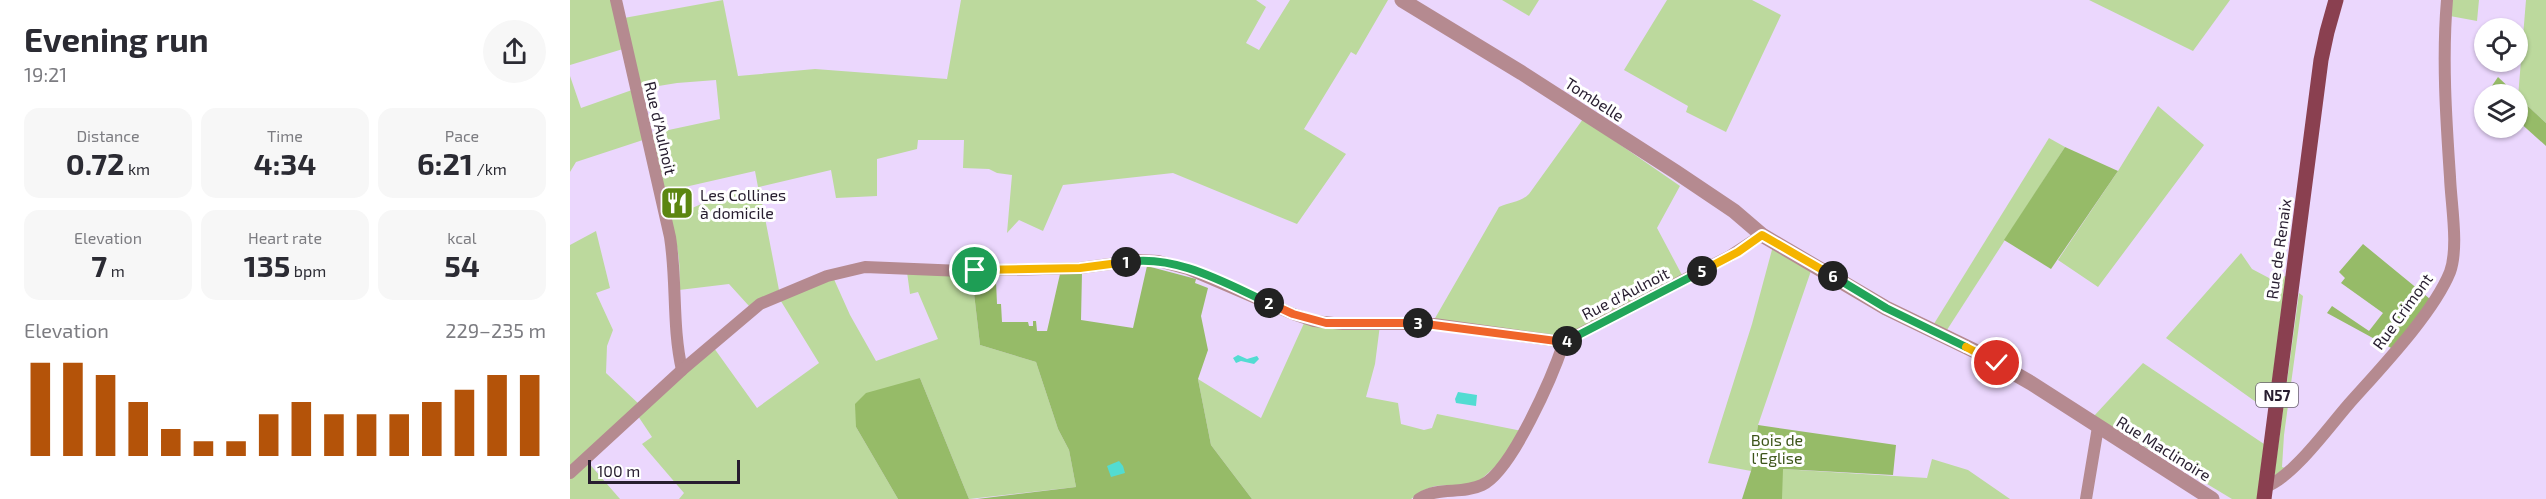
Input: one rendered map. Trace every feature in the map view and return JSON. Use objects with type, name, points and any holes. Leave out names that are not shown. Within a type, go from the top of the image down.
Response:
[{"type":"main road","name":"Rue de Renaix","points":[[2264,493],[2323,48],[2335,3]]},
{"type":"street","name":"Rue d'Aulnoit","points":[[616,0],[670,237],[674,266],[677,346],[682,370]]},
{"type":"street","name":"Tombelle","points":[[1402,0],[1522,73],[1676,172],[1734,211],[1762,235]]},
{"type":"street","name":"Rue Crimont","points":[[2264,493],[2309,451],[2382,366],[2433,301],[2448,275],[2453,246],[2445,36],[2448,0]]},
{"type":"street","name":"Rue d'Aulnoit","points":[[1564,342],[1738,252],[1762,235]]},
{"type":"street","name":"Rue Maclinoire","points":[[1762,235],[1886,308],[2006,368],[2212,499]]},
{"type":"street","points":[[570,473],[682,370],[760,304],[827,276],[865,267],[962,271],[1080,268],[1140,260],[1158,261],[1204,275],[1314,321],[1344,324],[1413,322],[1440,324],[1564,342],[1533,417],[1495,475],[1482,485],[1468,489],[1436,491],[1419,499]]},
{"type":"street","name":"Rue Maclinoire","points":[[2086,499],[2098,427]]},
{"type":"shaded area","points":[[570,0],[611,0],[623,49],[570,65]]},
{"type":"shaded area","points":[[723,0],[738,76],[815,69],[947,79],[961,0],[1256,0],[1266,7],[1246,43],[1259,50],[1290,0],[1388,0],[1356,55],[1351,52],[1304,129],[1346,154],[1297,224],[1173,173],[1063,185],[1043,231],[1019,220],[1007,233],[1012,175],[997,173],[989,169],[963,168],[964,140],[918,140],[917,149],[877,159],[877,196],[836,198],[831,170],[759,187],[779,290],[749,306],[729,284],[679,290],[678,253],[669,218],[713,199],[758,187],[755,171],[663,192],[650,134],[720,119],[716,80],[640,89],[624,18]]},
{"type":"shaded area","points":[[1502,0],[1539,0],[1529,16]]},
{"type":"shaded area","points":[[1667,0],[1752,0],[1781,15],[1726,132],[1686,112],[1688,106],[1624,70]]},
{"type":"shaded area","points":[[2089,0],[2230,0],[2193,51]]},
{"type":"shaded area","points":[[2451,0],[2479,0],[2477,18],[2474,18],[2474,20],[2450,16]]},
{"type":"shaded area","points":[[2526,0],[2546,0],[2546,123],[2528,106],[2528,84],[2519,84],[2520,72],[2528,72],[2528,18],[2525,18]]},
{"type":"shaded area","points":[[570,76],[581,108],[632,90],[643,140],[576,162],[570,172]]},
{"type":"shaded area","points":[[2158,106],[2204,145],[2098,287],[2058,260],[2118,171]]},
{"type":"shaded area","points":[[1583,119],[1680,186],[1657,228],[1682,275],[1580,329],[1563,335],[1434,320],[1499,207],[1518,201],[1529,194]]},
{"type":"shaded area","points":[[2049,138],[2065,147],[1945,333],[1932,327]]},
{"type":"shaded area","points":[[596,231],[610,288],[596,293],[613,330],[607,346],[606,373],[641,406],[570,469],[570,245]]},
{"type":"shaded area","points":[[1773,246],[1812,268],[1758,425],[1751,471],[1708,463],[1752,324]]},
{"type":"shaded area","points":[[2241,253],[2252,269],[2269,278],[2279,295],[2282,277],[2286,276],[2269,405],[2265,402],[2263,407],[2166,338]]},
{"type":"shaded area","points":[[907,272],[972,276],[980,345],[1036,362],[1058,429],[1069,450],[1076,487],[969,499],[920,378],[856,427],[898,499],[679,499],[684,493],[642,444],[652,437],[638,416],[714,348],[757,408],[819,363],[779,298],[833,277],[850,315],[876,361],[938,339],[918,292],[910,294]]},
{"type":"shaded area","points":[[2299,293],[2303,296],[2284,435],[2282,467],[2285,468],[2274,476]]},
{"type":"shaded area","points":[[1305,321],[1380,325],[1375,364],[1366,397],[1398,403],[1401,424],[1424,430],[1432,428],[1437,414],[1522,431],[1498,464],[1476,484],[1435,486],[1411,499],[1252,499],[1211,445],[1198,379],[1261,418]]},
{"type":"shaded area","points":[[1238,355],[1247,359],[1257,356],[1259,359],[1254,364],[1241,361],[1236,363],[1233,358]]},
{"type":"shaded area","points":[[2143,363],[2264,444],[2257,499],[2232,499],[2094,416]]},
{"type":"shaded area","points":[[1458,392],[1477,395],[1476,406],[1456,403]]},
{"type":"shaded area","points":[[1932,459],[1968,470],[2010,499],[1782,499],[1782,469],[1927,478]]},
{"type":"shaded area","points":[[587,461],[620,499],[570,499],[570,476]]},
{"type":"shaded area","points":[[1119,461],[1125,473],[1111,477],[1107,466]]},
{"type":"green space","points":[[2498,77],[2505,84],[2493,84]]},
{"type":"green space","points":[[2528,106],[2546,123],[2546,146],[2528,130]]},
{"type":"green space","points":[[2065,147],[2118,171],[2051,269],[2004,240]]},
{"type":"green space","points":[[2363,244],[2430,299],[2393,349],[2327,313],[2332,306],[2369,331],[2383,313],[2341,283],[2345,278],[2339,272]]},
{"type":"green space","points":[[1147,266],[1196,279],[1195,283],[1208,288],[1201,316],[1208,350],[1198,379],[1211,445],[1252,499],[977,499],[1076,487],[1069,450],[1058,429],[1036,362],[980,345],[972,276],[996,281],[997,304],[1001,304],[1002,322],[1028,322],[1029,326],[1033,326],[1033,321],[1036,321],[1037,331],[1047,331],[1060,274],[1082,272],[1081,320],[1133,328]]},
{"type":"green space","points":[[920,378],[969,499],[898,499],[856,427],[855,404],[866,393]]},
{"type":"green space","name":"Bois de l'Eglise","points":[[1758,425],[1896,445],[1893,475],[1783,469],[1782,499],[1742,499],[1751,471]]},
{"type":"place","name":"Les Collines à domicile","points":[[677,203]]},
{"type":"route","points":[[975,270],[1080,268],[1140,260],[1158,261],[1171,263],[1204,275],[1314,321],[1344,324],[1413,322],[1495,331],[1564,342],[1626,312],[1738,252],[1762,235],[1886,308],[1997,363]]}]
